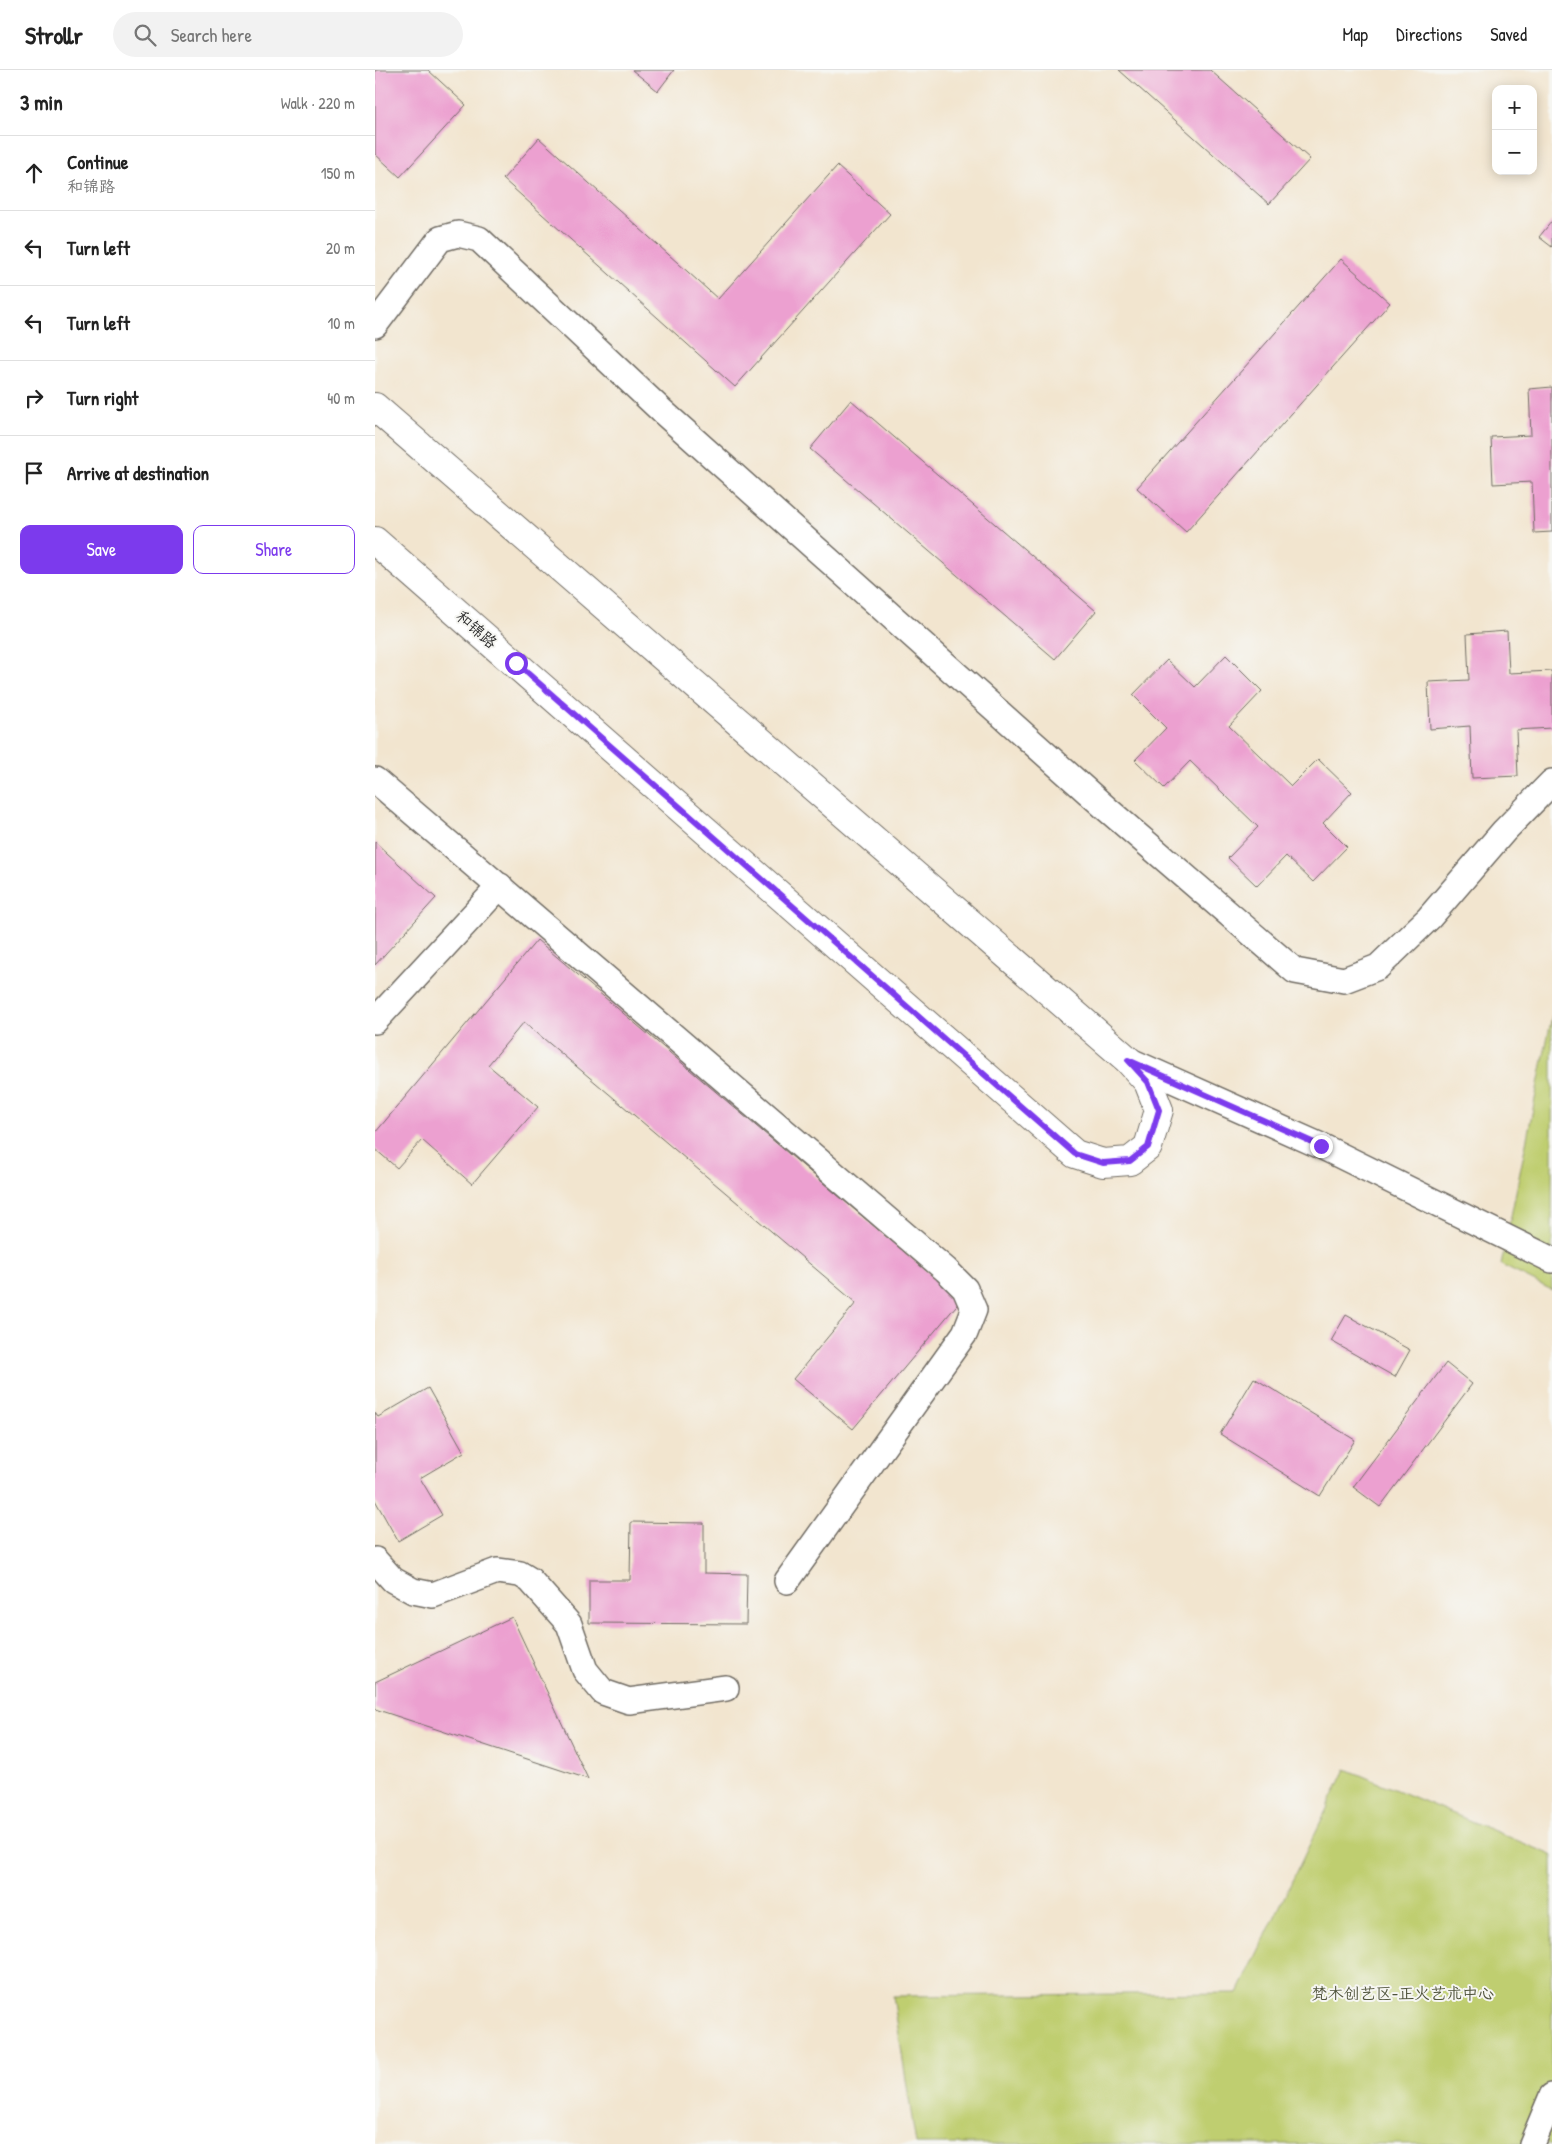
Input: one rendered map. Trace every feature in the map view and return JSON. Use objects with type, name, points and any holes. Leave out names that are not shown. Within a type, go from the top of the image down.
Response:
[{"type":"street","points":[[375,325],[440,239],[458,234],[479,239],[685,432],[1100,804],[1295,971],[1344,980],[1378,967],[1429,918],[1504,831],[1552,782]]},
{"type":"street","points":[[375,407],[1128,1060],[1321,1146],[1552,1260]]},
{"type":"street","name":"和锦路","points":[[375,541],[1075,1154],[1103,1163],[1130,1161],[1148,1147],[1159,1110],[1148,1082],[1128,1060]]},
{"type":"street","points":[[375,780],[501,886],[946,1270],[965,1289],[974,1310],[965,1333],[787,1581]]},
{"type":"street","points":[[375,1021],[501,886]]},
{"type":"street","points":[[375,1560],[393,1580],[413,1591],[433,1595],[497,1571],[520,1574],[530,1580],[569,1624],[585,1670],[603,1692],[629,1701],[725,1688]]},
{"type":"street","points":[[1532,2144],[1552,2096]]},
{"type":"green space","points":[[1552,1016],[1552,1290],[1501,1265]]},
{"type":"green space","name":"梵木创艺区-正火艺术中心","points":[[1346,1769],[1552,1855],[1552,2144],[916,2144],[893,1996],[1238,1993]]},
{"type":"building","points":[[375,70],[428,70],[466,105],[400,177],[375,154]]},
{"type":"building","points":[[632,70],[674,70],[658,91]]},
{"type":"building","points":[[1119,70],[1210,70],[1310,159],[1269,204]]},
{"type":"building","points":[[539,138],[718,299],[837,166],[890,214],[735,387],[503,179]]},
{"type":"building","points":[[1552,221],[1552,247],[1539,237]]},
{"type":"building","points":[[1341,259],[1390,303],[1186,532],[1137,488]]},
{"type":"building","points":[[1552,387],[1552,532],[1534,533],[1532,482],[1493,484],[1491,437],[1531,435],[1529,389]]},
{"type":"building","points":[[851,400],[1096,611],[1055,659],[810,449]]},
{"type":"building","points":[[1507,631],[1509,673],[1552,671],[1552,728],[1516,730],[1518,776],[1472,778],[1470,726],[1430,729],[1428,682],[1469,680],[1467,634]]},
{"type":"building","points":[[1226,655],[1262,691],[1229,726],[1291,786],[1318,759],[1352,792],[1323,823],[1347,847],[1313,882],[1286,856],[1257,886],[1228,858],[1258,827],[1190,761],[1164,788],[1135,760],[1166,728],[1133,695],[1167,660],[1195,687]]},
{"type":"building","points":[[375,842],[436,898],[375,965]]},
{"type":"building","points":[[537,940],[961,1300],[853,1429],[793,1379],[856,1303],[524,1022],[488,1065],[538,1107],[472,1184],[422,1140],[397,1168],[375,1149],[375,1133]]},
{"type":"building","points":[[1346,1315],[1410,1350],[1395,1377],[1331,1341]]},
{"type":"building","points":[[1446,1363],[1472,1384],[1380,1507],[1353,1487]]},
{"type":"building","points":[[1254,1378],[1355,1440],[1320,1496],[1220,1434]]},
{"type":"building","points":[[428,1388],[464,1452],[420,1478],[442,1515],[398,1541],[375,1500],[375,1413],[378,1417]]},
{"type":"building","points":[[631,1522],[704,1523],[704,1573],[747,1574],[746,1624],[589,1623],[589,1580],[630,1580]]},
{"type":"building","points":[[512,1617],[588,1779],[375,1709],[375,1682]]},
{"type":"route","points":[[516,663],[1075,1154],[1103,1163],[1130,1161],[1148,1147],[1159,1110],[1148,1082],[1128,1060],[1321,1146]]}]
